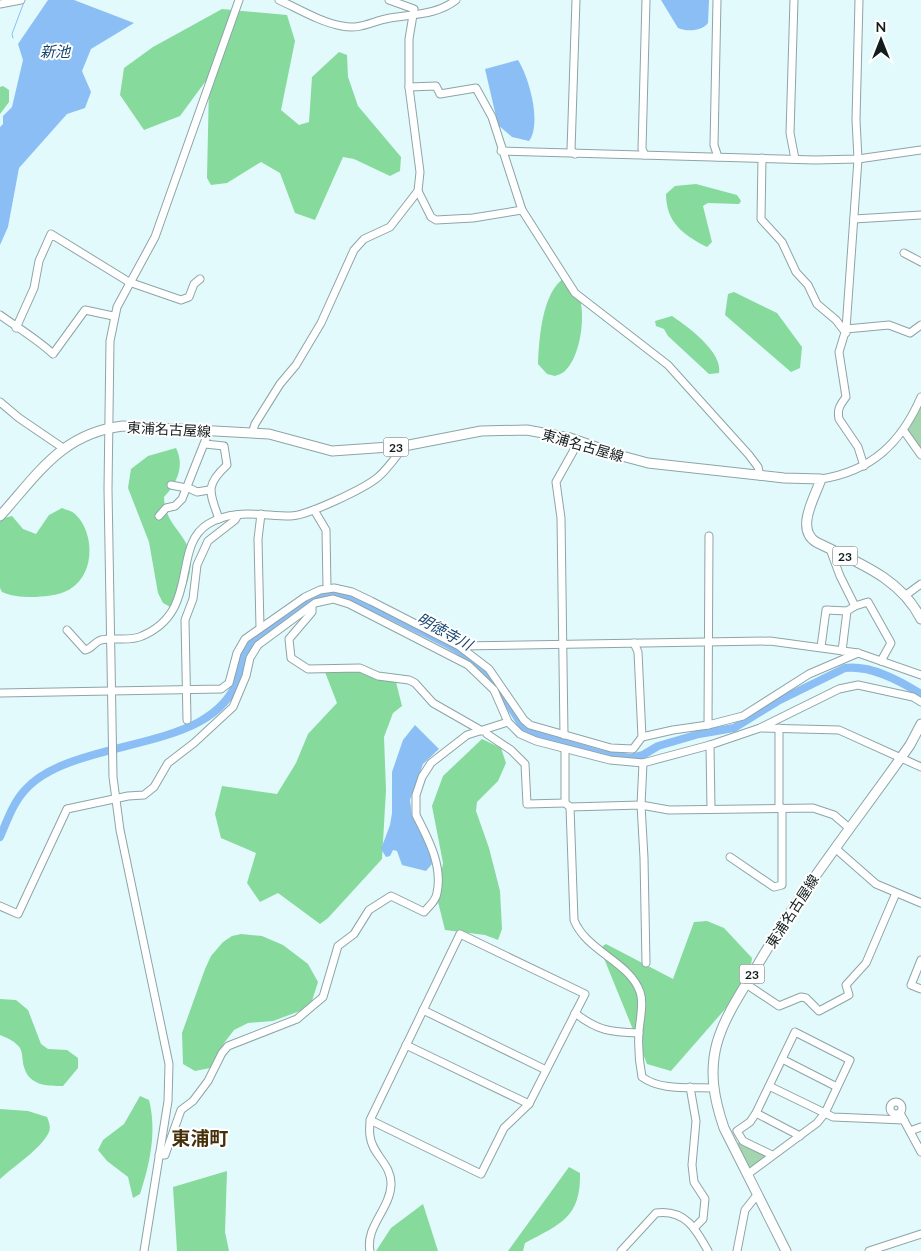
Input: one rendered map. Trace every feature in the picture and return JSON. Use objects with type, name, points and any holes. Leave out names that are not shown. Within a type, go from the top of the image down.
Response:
[{"type":"main road","name":"東浦名古屋線","points":[[0,516],[63,448],[93,432],[122,426],[269,434],[332,451],[404,446],[466,433],[513,430],[539,432],[580,441],[648,463],[760,476],[821,479]]},
{"type":"main road","name":"23","points":[[821,479],[807,519],[807,530],[813,540],[830,549],[837,558],[883,576],[906,595],[921,619]]},
{"type":"main road","name":"東浦名古屋線","points":[[786,1251],[724,1128],[713,1088],[718,1042],[726,1020],[783,921],[901,759],[921,724]]},
{"type":"street","points":[[0,4],[21,0]]},
{"type":"street","points":[[144,1251],[168,1101],[169,1064],[115,800],[111,691],[110,341],[113,316],[129,282],[155,237],[239,0]]},
{"type":"street","points":[[278,0],[344,27],[361,28],[383,19],[445,8],[456,0]]},
{"type":"street","points":[[252,433],[255,424],[280,384],[296,365],[324,319],[354,250],[364,239],[390,227],[418,191],[420,172],[409,87],[409,39],[414,8],[388,0]]},
{"type":"street","points":[[575,154],[571,150],[576,0]]},
{"type":"street","points":[[645,155],[642,149],[646,0]]},
{"type":"street","points":[[717,0],[714,145],[718,157]]},
{"type":"street","points":[[794,0],[790,133],[795,159]]},
{"type":"street","points":[[859,0],[856,120],[858,159],[846,331],[840,352],[846,397],[838,408],[838,414],[839,419],[858,447],[864,466]]},
{"type":"street","points":[[409,87],[436,86],[440,94],[476,88],[492,117],[501,151],[508,164],[522,210],[575,293],[668,365],[758,467],[760,476]]},
{"type":"street","points":[[501,151],[858,159],[921,150]]},
{"type":"street","points":[[762,158],[761,219],[782,242],[796,272],[808,285],[816,304],[846,331]]},
{"type":"street","points":[[418,191],[432,217],[436,220],[473,218],[522,210]]},
{"type":"street","points":[[854,219],[921,215]]},
{"type":"street","points":[[16,328],[34,288],[39,261],[51,234],[129,282],[182,300],[189,297],[194,284],[200,279]]},
{"type":"street","points":[[904,253],[921,262]]},
{"type":"street","points":[[0,315],[16,328],[38,340],[53,354],[85,310],[113,316]]},
{"type":"street","points":[[846,331],[889,325],[910,333],[921,325]]},
{"type":"street","points":[[821,479],[838,476],[864,466],[883,453],[904,431],[921,397]]},
{"type":"street","points":[[0,402],[19,418],[63,448]]},
{"type":"street","points":[[160,516],[166,508],[173,508],[180,503],[188,488],[209,431]]},
{"type":"street","points":[[904,431],[921,455]]},
{"type":"street","points":[[564,735],[561,518],[556,485],[560,473],[580,441]]},
{"type":"street","points":[[205,444],[224,446],[227,465],[215,476],[210,490],[219,519]]},
{"type":"street","points":[[67,630],[85,650],[99,640],[144,636],[174,610],[186,573],[192,538],[205,526],[219,519],[238,515],[296,516],[314,510],[376,479],[404,446]]},
{"type":"street","points":[[171,485],[188,488],[197,492],[210,490]]},
{"type":"street","points":[[314,510],[326,530],[327,588]]},
{"type":"street","points":[[260,628],[258,539],[261,514]]},
{"type":"street","points":[[187,720],[184,620],[193,599],[197,564],[208,541],[235,520],[238,515]]},
{"type":"street","points":[[708,725],[706,642],[709,536]]},
{"type":"street","points":[[837,558],[855,606]]},
{"type":"street","points":[[906,595],[921,584]]},
{"type":"street","points":[[0,693],[216,690],[227,686],[243,641],[305,597],[327,588],[342,588],[352,592],[459,646],[488,669],[519,715],[530,725],[624,750],[633,749],[642,738],[743,716],[809,674],[858,653]]},
{"type":"street","points":[[0,906],[18,914],[67,809],[128,796],[144,796],[154,787],[168,763],[194,743],[233,707],[246,676],[250,658],[256,647],[312,606],[328,600],[343,601],[453,655],[486,681],[498,697],[508,721],[525,737],[610,760],[643,763],[710,744],[760,728],[839,689],[858,685],[913,697],[921,702]]},
{"type":"street","points":[[821,647],[826,610],[847,611],[868,602],[891,643],[882,661]]},
{"type":"street","points":[[312,606],[312,612],[289,639],[291,658],[308,669],[360,668],[378,676],[415,682],[433,704],[485,733],[511,750],[526,764],[527,804],[641,805],[669,810],[780,808],[824,810],[834,815],[849,828]]},
{"type":"street","points":[[842,651],[847,611]]},
{"type":"street","points":[[459,646],[770,641],[858,653],[921,675]]},
{"type":"street","points":[[634,643],[638,652],[642,738]]},
{"type":"street","points":[[159,1155],[165,1154],[182,1108],[192,1101],[208,1081],[222,1053],[228,1046],[298,1019],[323,997],[336,949],[354,934],[369,910],[391,896],[424,912],[433,902],[437,888],[435,855],[432,845],[416,816],[416,795],[422,776],[431,763],[467,735],[485,733],[519,715]]},
{"type":"street","points":[[760,728],[839,730],[921,767]]},
{"type":"street","points":[[730,857],[774,887],[782,885],[779,728]]},
{"type":"street","points":[[710,744],[711,809]]},
{"type":"street","points":[[565,749],[574,920],[579,932],[634,980],[641,993],[639,1033],[642,1076],[650,1083],[659,1086],[713,1088]]},
{"type":"street","points":[[643,763],[641,805],[646,963]]},
{"type":"street","points":[[835,848],[876,884],[921,903]]},
{"type":"street","points":[[746,984],[779,1006],[801,997],[806,998],[821,1011],[845,998],[849,995],[846,984],[866,963],[896,893]]},
{"type":"street","points":[[370,1120],[481,1174],[504,1128],[529,1104],[585,994],[460,934],[370,1120],[370,1137],[389,1169],[391,1185],[386,1205],[372,1233],[370,1251]]},
{"type":"street","points":[[921,960],[911,985],[921,989]]},
{"type":"street","points":[[424,1010],[546,1070]]},
{"type":"street","points":[[574,1013],[590,1025],[607,1032],[639,1033]]},
{"type":"street","points":[[748,1174],[772,1154],[817,1123],[825,1113],[850,1060],[795,1032],[756,1113],[750,1122],[737,1131],[743,1141],[772,1154]]},
{"type":"street","points":[[406,1045],[529,1104]]},
{"type":"street","points":[[782,1059],[837,1087]]},
{"type":"street","points":[[769,1086],[833,1117],[904,1120]]},
{"type":"street","points":[[690,1087],[696,1121],[692,1165],[694,1182],[705,1200],[703,1219],[695,1227]]},
{"type":"street","points":[[756,1113],[800,1136]]},
{"type":"street","points":[[900,1113],[921,1152]]},
{"type":"street","points":[[910,1131],[921,1127]]},
{"type":"street","points":[[737,1251],[745,1210],[757,1195]]},
{"type":"street","points":[[621,1251],[656,1213],[665,1212],[678,1216],[695,1227],[708,1251]]},
{"type":"street","points":[[869,1251],[921,1234]]},
{"type":"green space","points":[[222,9],[287,15],[295,41],[281,110],[299,125],[309,122],[312,77],[339,52],[347,55],[348,77],[358,106],[401,157],[400,171],[390,176],[354,159],[343,157],[315,220],[295,213],[280,173],[261,162],[227,183],[211,185],[207,178],[209,85],[205,82],[180,116],[144,130],[120,95],[124,68],[153,47]]},
{"type":"green space","points":[[3,86],[9,90],[9,102],[0,114],[0,87]]},
{"type":"green space","points":[[696,184],[737,195],[741,201],[739,204],[708,203],[703,206],[712,242],[707,247],[690,238],[678,227],[669,212],[667,204],[666,194],[675,186]]},
{"type":"green space","points":[[566,277],[574,284],[579,295],[582,308],[582,322],[577,351],[572,363],[564,372],[555,376],[547,374],[538,364],[539,342],[547,304],[558,283]]},
{"type":"green space","points":[[734,292],[777,313],[802,347],[800,368],[791,372],[725,315],[728,294]]},
{"type":"green space","points":[[672,316],[695,333],[710,349],[719,365],[719,373],[709,374],[668,336],[664,329],[656,326],[655,321]]},
{"type":"green space","points":[[921,401],[921,451],[906,431]]},
{"type":"green space","points":[[176,448],[179,455],[180,468],[173,486],[164,497],[170,520],[187,545],[190,556],[190,569],[182,599],[174,609],[163,603],[158,593],[149,542],[128,488],[131,469],[148,456]]},
{"type":"green space","points":[[62,508],[76,515],[82,523],[89,541],[90,552],[88,562],[80,580],[69,590],[50,596],[23,597],[2,592],[0,588],[0,519],[12,516],[23,529],[36,534],[49,515]]},
{"type":"green space","points":[[364,666],[385,676],[395,678],[402,706],[393,713],[384,737],[386,790],[382,859],[328,918],[320,924],[278,893],[260,902],[247,883],[256,853],[221,838],[215,814],[222,786],[277,794],[296,763],[308,734],[337,703],[325,672]]},
{"type":"green space","points":[[482,739],[501,748],[506,763],[498,781],[477,802],[476,811],[489,848],[500,891],[502,929],[498,940],[485,935],[445,930],[437,898],[443,863],[432,806],[443,776]]},
{"type":"green space","points":[[707,921],[724,928],[752,958],[751,965],[726,1008],[671,1071],[647,1064],[601,951],[603,946],[606,944],[673,979],[694,922]]},
{"type":"green space","points":[[241,934],[262,936],[283,945],[308,964],[318,982],[312,1001],[300,1011],[273,1021],[248,1023],[234,1030],[224,1043],[215,1067],[195,1071],[183,1064],[182,1033],[211,956],[223,942],[232,936]]},
{"type":"green space","points":[[0,999],[16,1000],[28,1010],[41,1044],[48,1049],[67,1050],[78,1058],[78,1068],[63,1086],[40,1084],[26,1073],[20,1048],[0,1035]]},
{"type":"green space","points":[[140,1096],[149,1100],[152,1135],[144,1183],[140,1194],[133,1198],[128,1177],[107,1161],[98,1150],[103,1140],[124,1124]]},
{"type":"green space","points":[[0,1109],[28,1111],[47,1117],[50,1128],[40,1144],[0,1179]]},
{"type":"green space","points":[[741,1142],[768,1155],[750,1169],[737,1143]]},
{"type":"green space","points":[[569,1167],[580,1173],[577,1200],[572,1210],[558,1224],[525,1243],[523,1251],[508,1251]]},
{"type":"green space","points":[[227,1171],[225,1232],[229,1251],[177,1251],[173,1187]]},
{"type":"green space","points":[[423,1204],[438,1251],[376,1251],[391,1228]]},
{"type":"water","name":"新池","points":[[48,0],[74,0],[134,23],[91,49],[82,71],[91,92],[85,108],[67,114],[19,168],[8,227],[0,245],[0,127],[3,124],[3,116],[12,107],[23,60],[18,44]]},
{"type":"water","points":[[661,0],[709,0],[708,23],[702,28],[694,30],[678,28]]},
{"type":"water","points":[[518,60],[530,89],[534,112],[533,133],[529,141],[512,137],[498,125],[485,69]]},
{"type":"water","points":[[415,725],[439,749],[423,764],[410,800],[412,816],[430,849],[432,864],[426,871],[402,865],[397,851],[393,850],[390,856],[386,857],[381,849],[390,825],[392,813],[392,772],[403,740]]},
{"type":"waterway","points":[[13,38],[12,34],[24,2]]},
{"type":"waterway","name":"明徳寺川","points":[[0,837],[17,801],[25,790],[40,777],[60,766],[82,758],[179,731],[212,714],[232,692],[247,649],[254,640],[308,603],[324,595],[332,594],[353,599],[442,641],[478,664],[496,683]]},
{"type":"waterway","name":"明徳寺川","points":[[503,695],[526,732],[602,754],[631,758],[643,755],[658,746],[699,734],[734,728],[778,701],[845,668],[875,671],[921,694]]},
{"type":"district","name":"東浦町","points":[[200,1137]]}]
